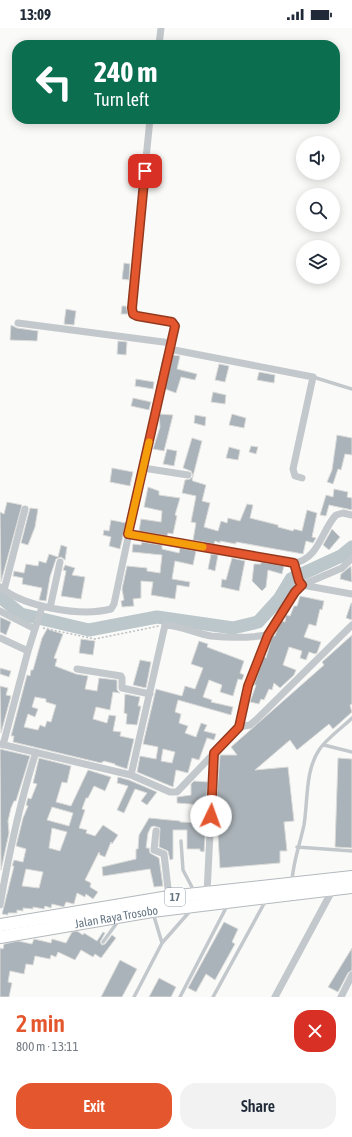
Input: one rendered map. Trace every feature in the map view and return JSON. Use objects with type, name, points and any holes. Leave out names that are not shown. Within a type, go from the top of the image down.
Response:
[{"type":"highway","name":"Jalan Raya Trosobo","points":[[0,925],[149,906],[292,884],[352,877]]},
{"type":"highway","name":"Jalan Raya Trosobo","points":[[0,937],[121,916],[169,897],[229,901],[352,887]]},
{"type":"street","points":[[160,40],[161,28]]},
{"type":"street","points":[[25,509],[2,589],[23,600],[44,608],[101,612],[112,608],[175,328],[174,323],[141,318],[133,314],[132,308],[150,124]]},
{"type":"street","points":[[18,323],[170,346],[314,377],[293,469],[295,476],[302,478]]},
{"type":"street","points":[[143,468],[188,476]]},
{"type":"street","points":[[128,534],[295,565],[310,556],[336,515],[343,513],[352,515]]},
{"type":"street","points":[[60,562],[44,608],[35,627],[1,745],[36,752],[131,776],[176,793],[239,727],[248,686],[268,635],[300,583],[342,568],[352,558]]},
{"type":"street","points":[[295,565],[300,583]]},
{"type":"street","points":[[300,583],[352,594]]},
{"type":"street","points":[[0,611],[35,627]]},
{"type":"street","points":[[131,776],[166,625],[211,636],[240,638],[268,635]]},
{"type":"street","points":[[239,727],[250,725],[256,720],[352,625]]},
{"type":"street","points":[[0,638],[28,651]]},
{"type":"street","points":[[77,669],[121,676],[122,688],[150,694]]},
{"type":"street","points":[[0,905],[8,858],[25,786],[36,752]]},
{"type":"street","points":[[199,898],[214,753]]},
{"type":"street","points":[[156,831],[154,850],[164,854],[169,897]]},
{"type":"street","points":[[275,997],[332,889]]},
{"type":"street","points":[[340,997],[352,975]]},
{"type":"lane","points":[[314,377],[352,389]]},
{"type":"lane","points":[[292,884],[303,826],[310,776],[319,750],[352,718]]},
{"type":"lane","points":[[324,745],[352,752]]},
{"type":"lane","points":[[134,997],[162,943],[199,898],[183,870],[181,841]]},
{"type":"lane","points":[[298,847],[352,851]]},
{"type":"lane","points":[[213,997],[268,896]]},
{"type":"lane","points":[[180,997],[229,901]]},
{"type":"lane","points":[[149,906],[162,943]]},
{"type":"lane","points":[[103,942],[121,916]]},
{"type":"path","points":[[35,627],[95,639],[166,625]]},
{"type":"building","points":[[124,263],[130,264],[129,280],[122,279]]},
{"type":"building","points":[[122,306],[126,306],[128,314],[121,314]]},
{"type":"building","points":[[66,309],[76,311],[74,325],[64,324]]},
{"type":"building","points":[[11,325],[17,328],[38,331],[37,341],[10,340]]},
{"type":"building","points":[[118,341],[127,342],[126,355],[117,354]]},
{"type":"building","points":[[173,355],[180,356],[177,369],[197,374],[195,380],[181,377],[176,393],[165,389]]},
{"type":"building","points":[[219,364],[229,366],[225,382],[215,380]]},
{"type":"building","points":[[259,372],[275,375],[274,383],[257,380]]},
{"type":"building","points":[[136,379],[154,382],[153,389],[135,386]]},
{"type":"building","points":[[213,392],[226,395],[225,404],[211,402]]},
{"type":"building","points":[[133,398],[151,402],[149,410],[131,406]]},
{"type":"building","points":[[159,414],[173,415],[164,451],[153,449],[160,427]]},
{"type":"building","points":[[232,414],[246,418],[244,428],[229,425]]},
{"type":"building","points":[[195,415],[206,417],[205,426],[194,423]]},
{"type":"building","points":[[337,435],[352,438],[352,455],[345,454],[341,470],[338,469],[333,484],[327,482],[332,470]]},
{"type":"building","points":[[192,438],[202,441],[192,480],[206,485],[202,501],[210,503],[204,527],[218,531],[221,521],[227,523],[228,518],[240,521],[247,504],[253,505],[250,518],[278,525],[278,527],[293,531],[294,529],[302,531],[307,510],[317,513],[312,537],[316,538],[313,543],[306,541],[303,554],[236,542],[236,544],[220,541],[220,543],[215,541],[214,544],[193,540],[196,523],[191,522],[196,496],[182,493],[185,480],[190,479],[193,476],[191,471],[183,468]]},
{"type":"building","points":[[251,446],[258,447],[256,454],[249,452]]},
{"type":"building","points":[[229,447],[240,450],[238,460],[226,458]]},
{"type":"building","points":[[167,449],[177,451],[174,466],[163,464]]},
{"type":"building","points":[[112,468],[133,472],[130,486],[110,482]]},
{"type":"building","points":[[148,487],[159,491],[159,495],[180,498],[175,515],[177,516],[173,534],[168,533],[167,536],[139,531],[141,519],[161,522],[162,511],[144,507]]},
{"type":"building","points":[[334,489],[348,492],[347,497],[352,498],[352,510],[329,505],[326,516],[320,515],[326,495],[333,497]]},
{"type":"building","points":[[7,502],[22,505],[1,582],[0,512],[4,514]]},
{"type":"building","points":[[30,508],[38,509],[35,527],[28,545],[21,543]]},
{"type":"building","points":[[111,520],[126,523],[120,549],[109,546],[111,537],[103,535],[104,530],[109,531]]},
{"type":"building","points":[[332,529],[340,537],[329,550],[323,545]]},
{"type":"building","points":[[142,542],[162,545],[162,549],[179,553],[180,548],[196,551],[193,565],[175,561],[172,579],[190,582],[189,587],[177,585],[175,599],[151,595],[153,582],[141,581],[141,598],[133,599],[134,606],[122,607],[121,601],[124,600],[122,589],[127,566],[147,568],[147,571],[160,573],[162,555],[132,552],[133,544],[141,545]]},
{"type":"building","points":[[61,545],[67,547],[65,560],[61,557],[56,559],[50,577],[46,601],[39,600],[42,588],[22,584],[23,578],[13,576],[14,571],[24,573],[26,564],[38,566],[39,561],[46,563],[49,554],[58,557]]},
{"type":"building","points":[[211,554],[218,555],[215,571],[208,569]]},
{"type":"building","points":[[232,558],[245,561],[239,591],[221,587],[222,579],[226,580]]},
{"type":"building","points":[[261,562],[284,566],[282,574],[268,570],[266,587],[262,591],[252,581],[254,564],[261,564]]},
{"type":"building","points":[[65,565],[75,568],[72,575],[85,577],[81,599],[61,596],[66,571],[63,570]]},
{"type":"building","points":[[351,566],[352,582],[340,579],[341,574]]},
{"type":"building","points":[[300,596],[324,601],[322,610],[320,609],[316,626],[309,624],[304,637],[321,642],[317,653],[315,654],[309,652],[306,660],[300,658],[302,651],[289,647],[283,665],[296,670],[294,675],[280,688],[274,683],[272,690],[269,689],[264,700],[261,699],[259,704],[250,702],[256,685],[254,685],[264,657],[266,658],[272,636],[275,636],[282,621],[285,622],[286,615],[290,616],[294,606],[297,606]]},
{"type":"building","points":[[352,603],[352,620],[346,618]]},
{"type":"building","points":[[0,617],[11,622],[6,635],[0,632]]},
{"type":"building","points":[[47,629],[63,634],[54,658],[57,659],[55,666],[76,674],[88,676],[85,689],[97,691],[99,678],[117,680],[117,690],[120,693],[113,692],[110,710],[96,707],[93,719],[107,723],[109,715],[116,716],[113,731],[121,732],[120,736],[134,739],[127,769],[104,761],[101,763],[13,742],[14,736],[11,736],[27,675],[30,676],[31,670],[33,670],[42,638]],"holes":[[[35,697],[46,699],[46,702],[56,705],[51,722],[47,721],[45,727],[40,725],[38,730],[24,727],[28,714],[35,717],[38,709],[32,707]]]},
{"type":"building","points":[[352,635],[352,704],[350,705],[352,712],[333,729],[329,724],[297,750],[290,740],[255,770],[288,767],[294,821],[284,822],[287,851],[280,851],[280,863],[220,868],[216,805],[220,755],[237,755],[231,747],[324,665],[322,662]]},
{"type":"building","points":[[81,639],[95,641],[93,655],[79,653]]},
{"type":"building","points":[[199,641],[208,644],[207,647],[244,661],[240,673],[244,675],[242,680],[238,679],[233,696],[220,692],[222,685],[209,680],[203,697],[212,700],[211,702],[233,707],[231,715],[178,700],[175,712],[181,714],[179,723],[188,726],[185,733],[196,737],[201,723],[207,725],[204,731],[216,734],[214,740],[207,738],[199,760],[192,758],[188,773],[176,770],[173,787],[137,772],[140,756],[156,759],[158,747],[143,744],[156,689],[182,696],[185,686],[195,689],[203,668],[191,664]],"holes":[[[163,749],[175,752],[172,763],[161,761]]]},
{"type":"building","points":[[140,660],[151,662],[146,688],[133,685]]},
{"type":"building","points":[[0,668],[11,671],[9,677],[0,674]]},
{"type":"building","points":[[0,686],[8,688],[6,695],[11,696],[1,733]]},
{"type":"building","points":[[125,694],[140,697],[138,706],[141,706],[137,725],[126,724],[127,714],[124,713]]},
{"type":"building","points":[[0,749],[30,756],[16,801],[14,801],[11,808],[8,821],[9,833],[1,870]]},
{"type":"building","points":[[39,758],[71,766],[67,783],[62,782],[56,802],[71,806],[88,770],[111,777],[105,791],[94,786],[88,798],[86,798],[82,809],[85,810],[79,828],[87,830],[86,833],[95,836],[103,825],[118,835],[112,844],[111,842],[105,857],[100,855],[99,852],[85,880],[91,883],[90,887],[98,892],[93,899],[86,894],[85,897],[77,893],[74,904],[66,902],[64,907],[52,904],[51,908],[45,906],[44,909],[33,907],[33,909],[23,908],[23,911],[17,910],[17,913],[8,913],[8,915],[2,914],[14,866],[12,866],[14,860],[23,862],[26,849],[16,846],[23,818],[28,806],[26,805],[28,798],[31,799],[37,784],[33,783]],"holes":[[[52,807],[73,813],[69,826],[47,820]],[[52,828],[67,832],[60,851],[49,848]],[[26,869],[43,872],[39,888],[22,886]]]},
{"type":"building","points":[[338,758],[352,759],[352,848],[335,847]]},
{"type":"building","points":[[118,777],[157,792],[147,805],[141,801],[147,793],[135,789],[124,813],[117,810],[128,786],[117,783]]},
{"type":"building","points":[[194,781],[208,782],[206,803],[202,803],[202,805],[177,803],[177,797],[191,795],[191,784]]},
{"type":"building","points":[[149,818],[180,822],[206,823],[204,852],[200,851],[200,849],[187,849],[187,830],[173,830],[173,859],[170,860],[168,851],[159,847],[160,828],[154,826],[151,827],[148,833],[146,848],[149,848],[150,853],[159,858],[163,886],[154,887],[150,869],[103,876],[102,867],[136,859],[136,849],[138,849],[139,835]]},
{"type":"building","points":[[224,922],[238,929],[232,942],[235,944],[215,980],[206,974],[196,992],[188,988]]},
{"type":"building","points":[[77,931],[83,935],[84,933],[97,941],[103,932],[105,933],[100,942],[102,945],[105,944],[112,935],[116,938],[101,958],[95,954],[93,957],[81,950],[75,960],[58,952],[56,957],[51,955],[50,959],[35,956],[33,965],[26,964],[24,974],[10,971],[8,982],[12,983],[9,997],[0,997],[0,948],[3,949],[4,944],[18,941],[32,944],[34,939],[51,943],[52,939],[66,943],[72,932]]},
{"type":"building","points":[[352,948],[352,970],[348,973],[338,992],[328,987]]},
{"type":"building","points":[[120,960],[137,969],[122,997],[101,997]]},
{"type":"building","points":[[159,978],[176,987],[171,997],[149,997]]},
{"type":"waterway","points":[[0,597],[21,614],[89,630],[157,617],[233,628],[258,622],[279,599],[291,579],[341,556],[352,547]]},
{"type":"slow traffic","points":[[149,442],[128,534],[203,547]]},
{"type":"route","points":[[145,171],[132,289],[132,311],[133,314],[141,318],[172,322],[175,326],[165,363],[128,534],[294,563],[299,581],[302,585],[295,592],[268,635],[248,686],[239,727],[214,753],[211,816]]}]
